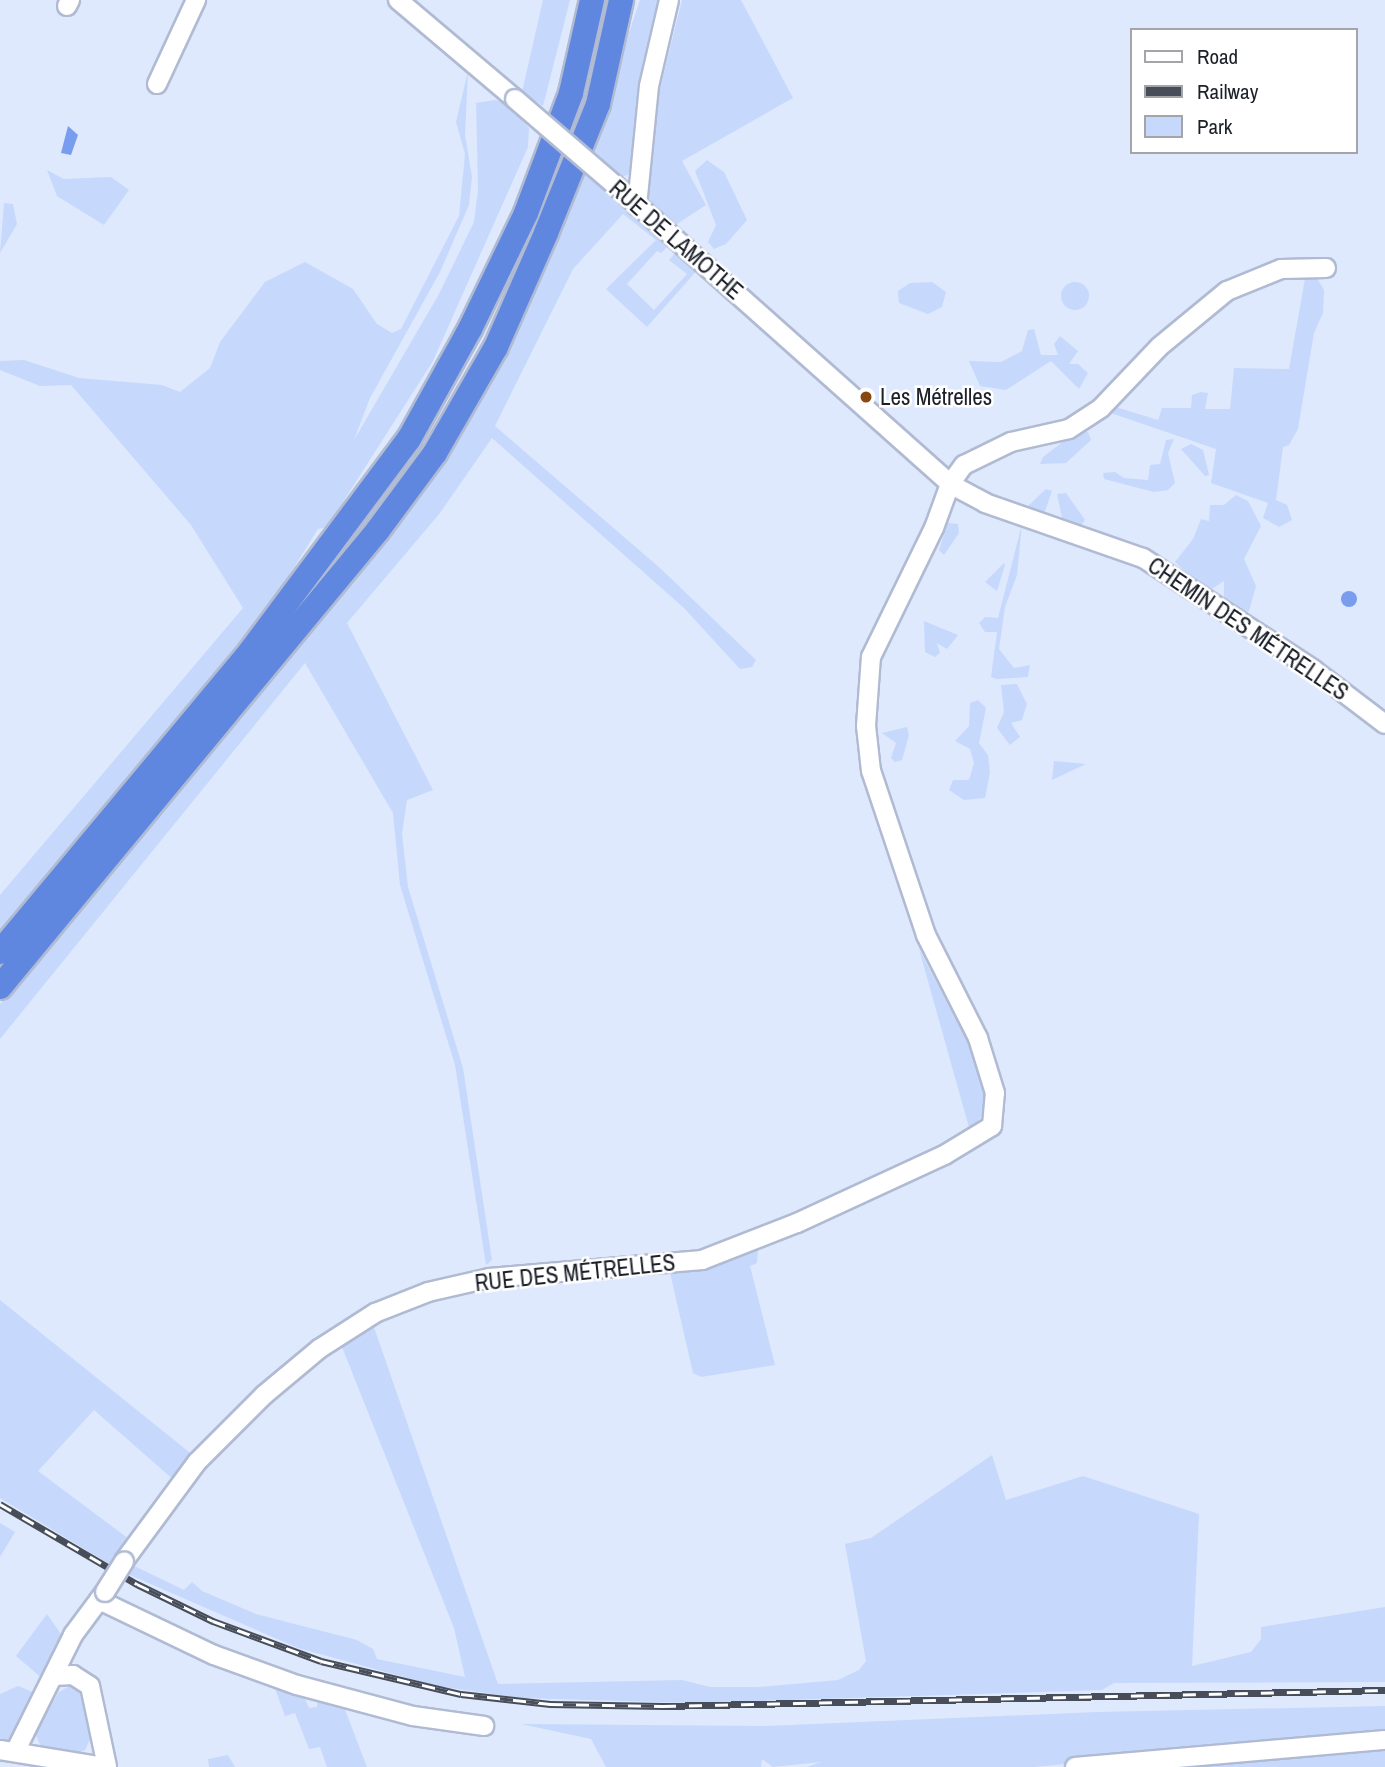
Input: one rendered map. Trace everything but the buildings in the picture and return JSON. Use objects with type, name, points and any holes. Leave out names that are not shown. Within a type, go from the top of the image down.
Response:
[{"type":"highway","points":[[0,952],[250,652],[409,439],[470,329],[526,213],[572,93],[592,0]]},
{"type":"highway","points":[[0,986],[378,530],[435,453],[496,347],[598,104],[621,0]]},
{"type":"street","points":[[157,84],[196,0]]},
{"type":"street","name":"RUE DE LAMOTHE","points":[[398,0],[616,186],[950,484]]},
{"type":"street","points":[[637,206],[649,86],[669,0]]},
{"type":"street","points":[[950,484],[964,465],[1011,443],[1069,429],[1101,408],[1159,347],[1227,291],[1281,269],[1325,268]]},
{"type":"street","name":"CHEMIN DES MÉTRELLES","points":[[950,484],[985,503],[1143,558],[1314,670],[1385,724]]},
{"type":"street","name":"RUE DES MÉTRELLES","points":[[7,1751],[54,1676],[73,1635],[197,1462],[264,1395],[319,1349],[375,1313],[428,1292],[489,1278],[702,1260],[797,1223],[946,1154],[992,1126],[995,1093],[978,1038],[926,935],[900,863],[871,771],[866,726],[871,657],[934,528],[950,484]]},
{"type":"street","points":[[102,1596],[214,1656],[297,1685],[412,1716],[484,1726]]},
{"type":"street","points":[[7,1751],[43,1761],[106,1767],[90,1686],[73,1675],[54,1676]]},
{"type":"street","points":[[1075,1767],[1385,1740]]},
{"type":"green space","points":[[543,0],[570,0],[543,106],[522,92]]},
{"type":"green space","points":[[640,0],[665,0],[637,108],[638,144],[632,174],[616,178],[589,151]]},
{"type":"green space","points":[[682,0],[741,0],[793,98],[682,161],[706,205],[671,228],[651,208],[648,197],[656,105]]},
{"type":"green space","points":[[468,71],[465,135],[472,177],[469,205],[440,272],[370,398],[354,440],[439,294],[474,222],[478,190],[476,103],[495,100],[507,103],[529,128],[528,147],[433,361],[327,527],[318,529],[275,598],[0,933],[0,895],[243,608],[191,525],[71,385],[40,386],[0,370],[0,361],[24,360],[79,378],[162,385],[180,392],[210,368],[220,342],[265,282],[305,262],[353,289],[377,324],[392,333],[401,329],[459,216],[465,154],[456,122]]},
{"type":"green space","points":[[707,160],[724,172],[747,220],[726,244],[714,249],[708,242],[716,225],[695,171]]},
{"type":"green space","points":[[47,170],[64,179],[111,177],[129,190],[104,225],[57,196]]},
{"type":"green space","points":[[582,170],[671,243],[661,253],[657,251],[627,284],[654,310],[687,274],[669,260],[678,250],[699,268],[647,327],[606,289],[656,240],[623,214],[573,269],[495,426],[660,568],[756,660],[752,667],[740,669],[684,608],[492,438],[440,513],[347,623],[433,790],[407,800],[402,834],[408,887],[463,1068],[492,1260],[486,1265],[455,1065],[400,885],[393,813],[305,663],[0,1039],[0,1004],[407,516],[512,342]]},
{"type":"green space","points":[[4,203],[13,204],[17,224],[0,253]]},
{"type":"green space","points":[[1313,271],[1324,290],[1323,313],[1314,333],[1298,429],[1289,445],[1283,447],[1276,500],[1287,505],[1292,520],[1279,527],[1263,518],[1268,503],[1211,483],[1216,449],[1105,411],[1109,405],[1158,420],[1162,408],[1191,408],[1192,395],[1201,392],[1208,393],[1205,409],[1230,409],[1234,368],[1289,369],[1306,273]]},
{"type":"green space","points":[[932,282],[946,292],[942,307],[928,314],[899,303],[898,291],[910,283]]},
{"type":"green space","points":[[1075,282],[1085,286],[1089,296],[1085,306],[1075,310],[1065,306],[1061,296],[1065,286]]},
{"type":"green space","points":[[1034,329],[1041,355],[1058,355],[1054,344],[1060,336],[1078,351],[1069,364],[1078,364],[1088,373],[1079,389],[1051,361],[1006,390],[980,386],[969,361],[1001,362],[1022,351],[1028,330]]},
{"type":"green space","points":[[1088,432],[1091,440],[1066,463],[1040,464],[1043,457],[1073,434]]},
{"type":"green space","points":[[1174,439],[1168,453],[1175,483],[1168,490],[1154,492],[1104,479],[1103,473],[1115,472],[1124,478],[1148,480],[1150,465],[1160,464],[1166,440]]},
{"type":"green space","points":[[1191,444],[1203,450],[1209,475],[1205,476],[1181,449]]},
{"type":"green space","points":[[1046,489],[1052,491],[1044,514],[1038,518],[1029,514],[1027,507]]},
{"type":"green space","points":[[1066,493],[1085,520],[1079,528],[1064,527],[1057,494]]},
{"type":"green space","points":[[1236,495],[1248,501],[1261,526],[1244,559],[1256,586],[1249,611],[1241,616],[1224,603],[1224,581],[1207,592],[1175,562],[1193,539],[1201,519],[1209,521],[1210,505],[1224,505]]},
{"type":"green space","points":[[948,523],[958,524],[959,533],[944,555],[939,550]]},
{"type":"green space","points":[[1022,524],[1017,575],[1005,607],[999,649],[1014,668],[1030,665],[1028,677],[997,679],[991,677],[997,632],[985,632],[979,623],[985,617],[998,618]]},
{"type":"green space","points":[[1004,563],[1005,565],[997,591],[985,582]]},
{"type":"green space","points":[[924,621],[958,635],[947,649],[937,643],[940,653],[935,657],[925,652]]},
{"type":"green space","points":[[1017,684],[1027,704],[1022,720],[1011,723],[1020,737],[1010,745],[997,728],[1004,712],[1001,685]]},
{"type":"green space","points":[[978,700],[986,708],[979,743],[988,755],[990,772],[985,798],[964,800],[949,790],[953,780],[969,780],[974,763],[970,749],[955,741],[969,726],[970,703]]},
{"type":"green space","points":[[907,727],[909,735],[902,760],[895,762],[891,758],[896,743],[882,733]]},
{"type":"green space","points":[[1054,761],[1086,764],[1052,780]]},
{"type":"green space","points":[[919,949],[986,1077],[986,1111],[970,1131]]},
{"type":"green space","points":[[746,1248],[758,1249],[757,1263],[750,1266],[775,1365],[701,1377],[693,1373],[668,1264]]},
{"type":"green space","points":[[0,1300],[194,1456],[175,1481],[94,1410],[38,1471],[129,1539],[114,1567],[0,1498]]},
{"type":"green space","points":[[370,1316],[498,1684],[682,1680],[710,1687],[758,1687],[838,1680],[859,1670],[866,1661],[845,1544],[871,1538],[992,1455],[1006,1500],[1083,1476],[1199,1514],[1192,1666],[1251,1652],[1261,1639],[1261,1627],[1385,1607],[1385,1682],[1114,1683],[1102,1690],[693,1703],[521,1698],[437,1686],[298,1648],[130,1575],[124,1561],[184,1590],[192,1582],[202,1591],[256,1614],[357,1640],[373,1649],[377,1659],[465,1677],[454,1628],[338,1337]]},
{"type":"green space","points":[[0,1523],[15,1532],[0,1557]]},
{"type":"green space","points":[[47,1614],[63,1637],[43,1679],[16,1656]]},
{"type":"green space","points":[[272,1680],[301,1690],[309,1708],[317,1707],[318,1696],[342,1702],[367,1767],[327,1767],[320,1747],[309,1749],[295,1713],[285,1716]]},
{"type":"green space","points":[[73,1684],[84,1686],[94,1731],[85,1750],[77,1754],[41,1747],[35,1733],[59,1692]]},
{"type":"green space","points":[[18,1686],[35,1693],[11,1742],[0,1743],[0,1694]]},
{"type":"green space","points":[[1385,1706],[1385,1733],[1034,1767],[807,1767],[821,1762],[773,1767],[762,1759],[761,1767],[606,1767],[591,1739],[521,1724],[767,1726],[1096,1712]]},
{"type":"green space","points":[[1385,1751],[1385,1767],[1151,1767],[1180,1760],[1189,1766],[1320,1753]]},
{"type":"green space","points":[[228,1755],[235,1767],[209,1767],[208,1759]]},
{"type":"water","points":[[68,126],[78,135],[71,155],[61,153]]},
{"type":"water","points":[[1349,591],[1355,593],[1355,605],[1349,607],[1343,605],[1341,599],[1343,593]]},
{"type":"railway","points":[[0,1504],[137,1584],[213,1621],[321,1661],[461,1694],[550,1704],[663,1706],[1385,1690]]},
{"type":"place","name":"Les Métrelles","points":[[866,397]]}]
